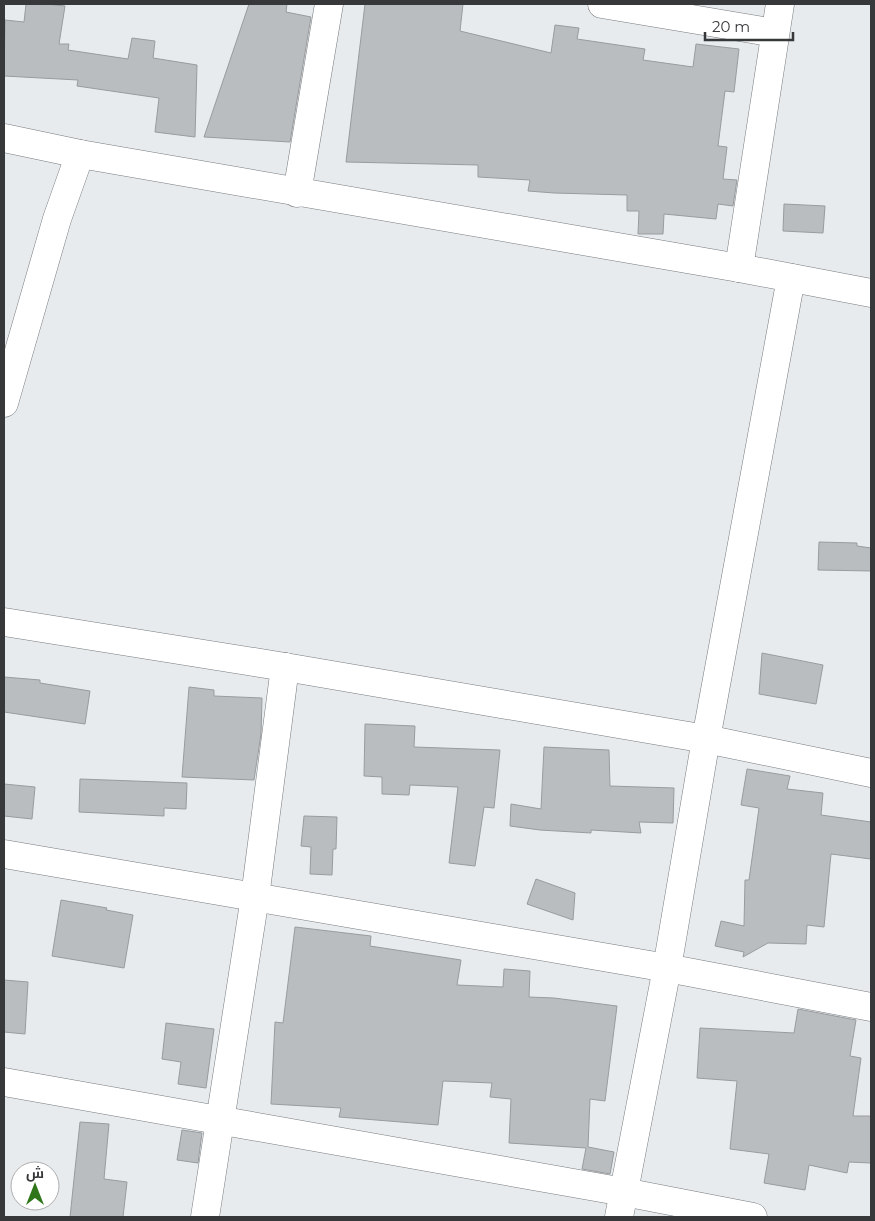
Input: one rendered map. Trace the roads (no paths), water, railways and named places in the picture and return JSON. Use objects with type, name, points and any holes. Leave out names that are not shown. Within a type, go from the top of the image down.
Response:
[{"type":"street","points":[[297,192],[329,4]]},
{"type":"street","points":[[602,4],[775,33]]},
{"type":"street","points":[[739,268],[780,4]]},
{"type":"street","points":[[4,138],[80,154],[739,268],[871,293]]},
{"type":"street","points":[[4,403],[57,220],[80,154]]},
{"type":"street","points":[[622,1204],[667,968],[706,739],[792,278]]},
{"type":"street","points":[[4,622],[284,667],[706,739],[871,773]]},
{"type":"street","points":[[205,1217],[255,897],[284,667]]},
{"type":"street","points":[[4,854],[667,968],[871,1007]]},
{"type":"street","points":[[4,1082],[221,1120],[622,1204],[753,1217]]}]
